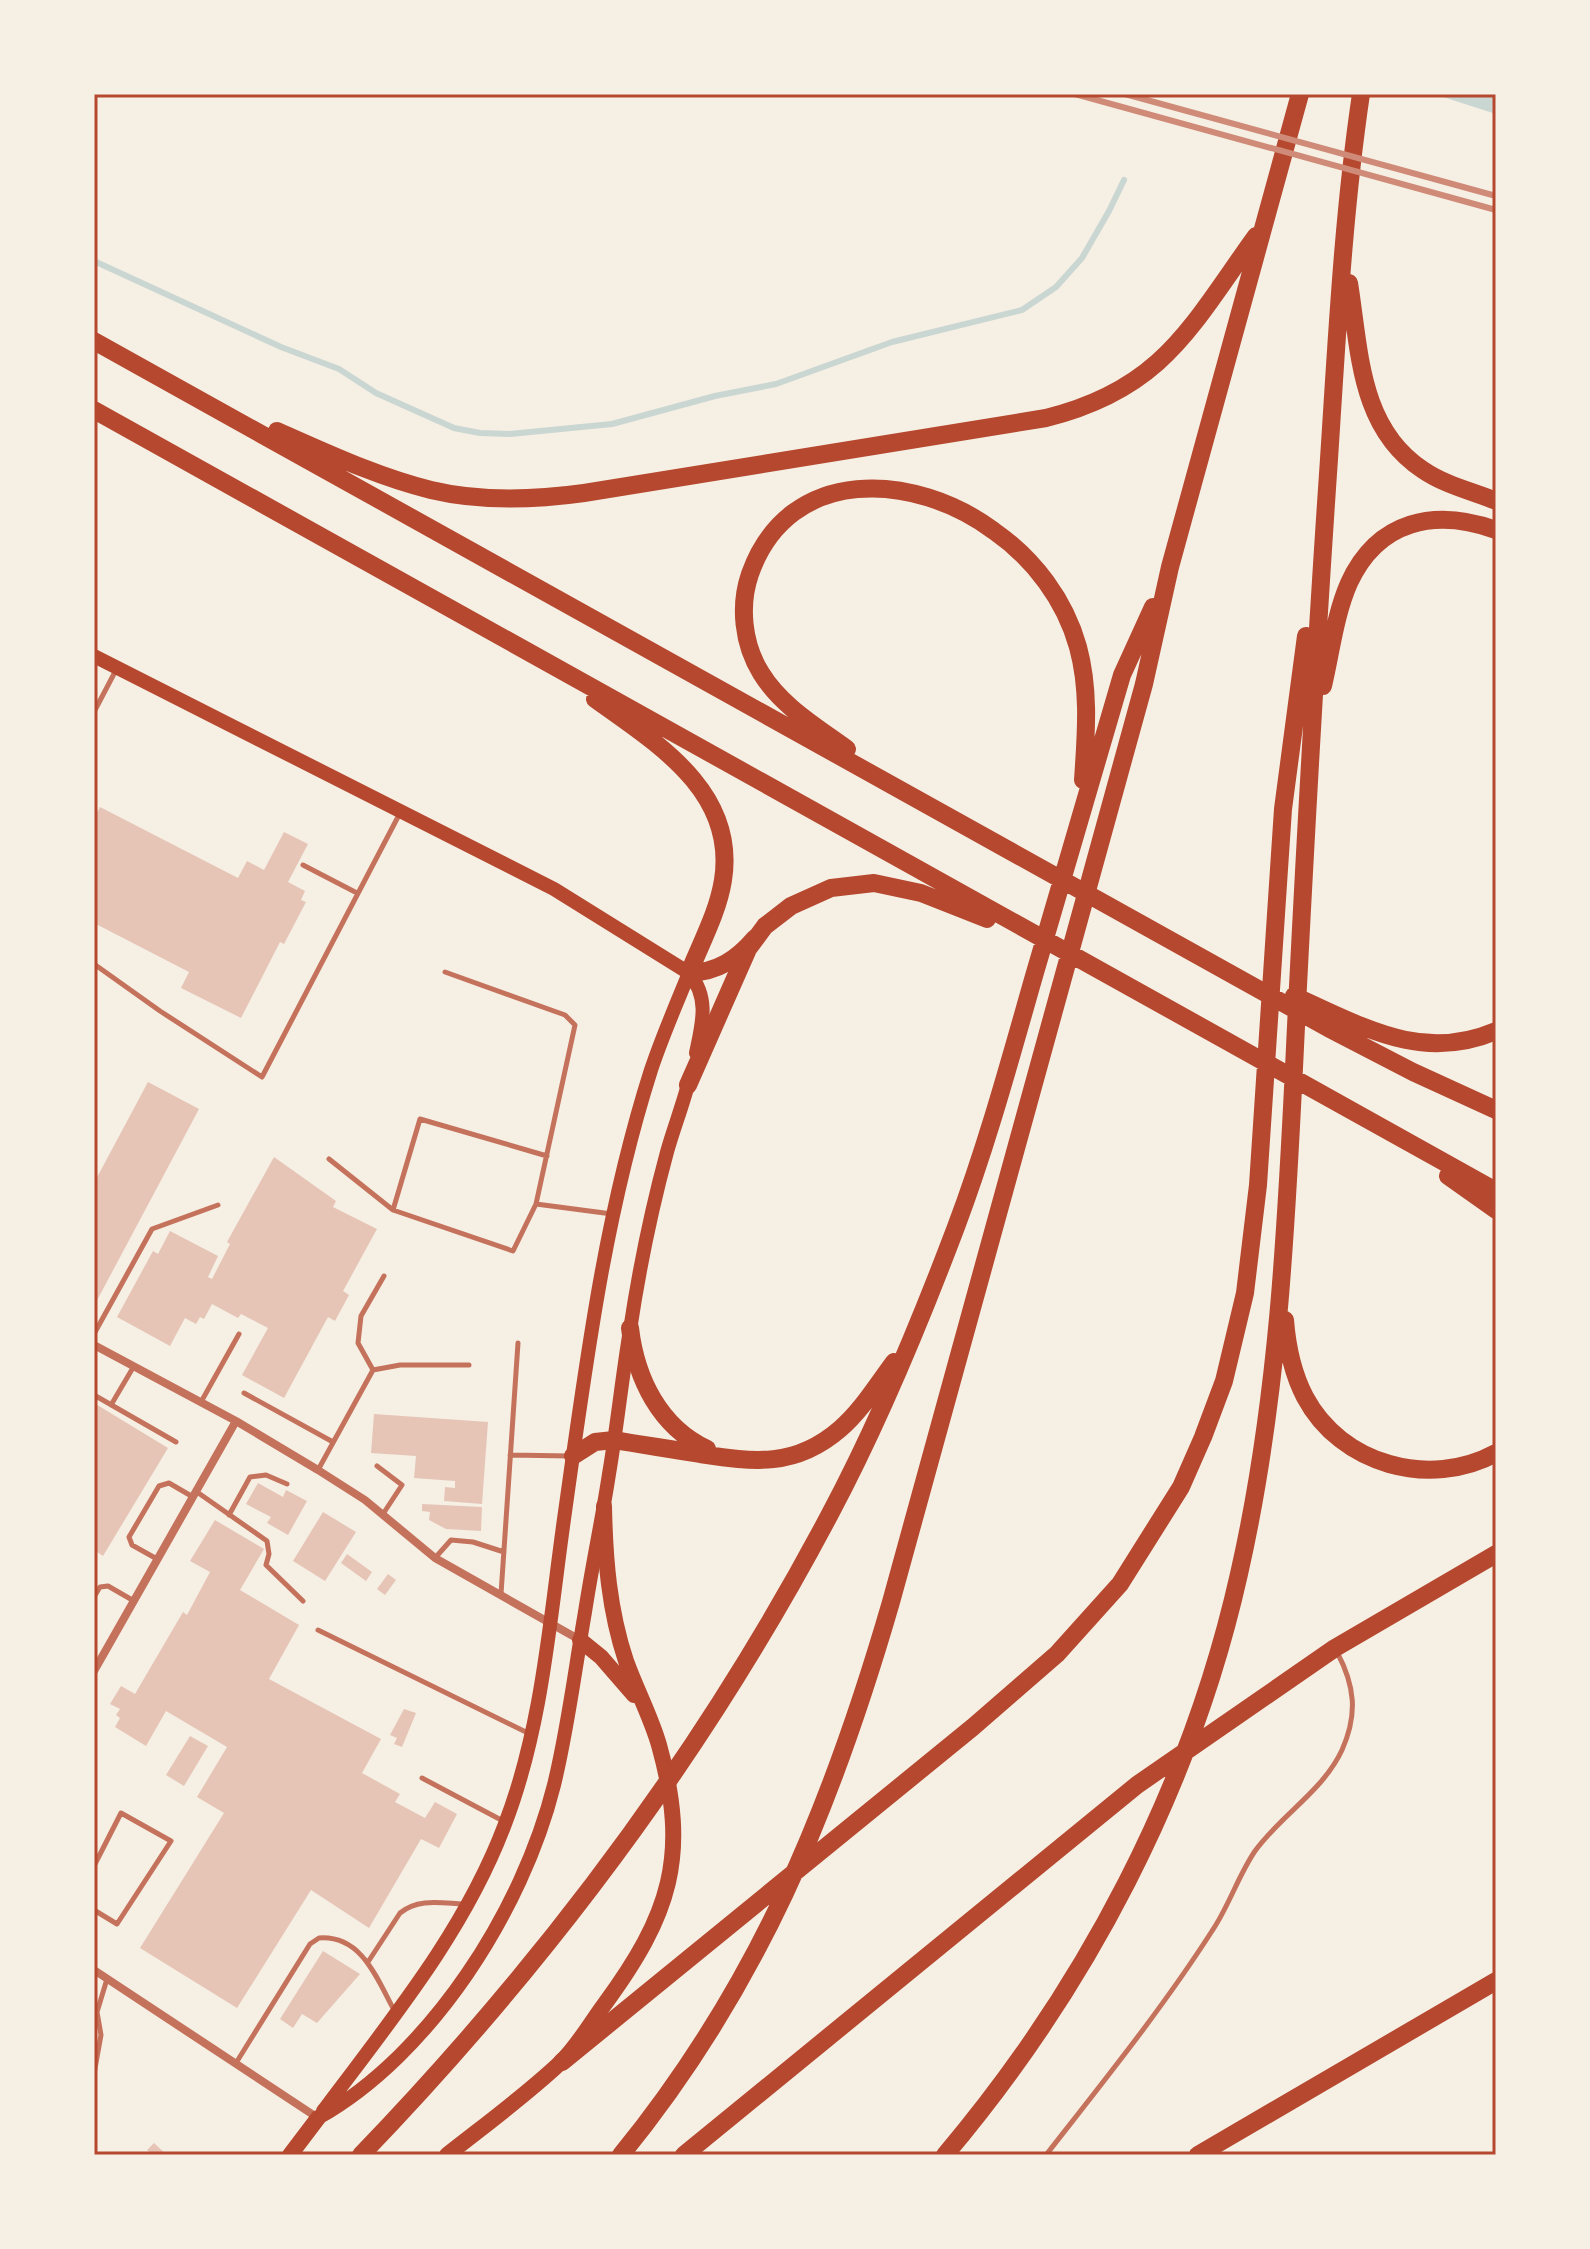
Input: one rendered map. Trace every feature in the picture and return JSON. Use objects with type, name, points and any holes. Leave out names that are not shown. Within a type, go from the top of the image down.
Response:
[{"type":"highway","points":[[621,2155],[673,2088],[736,1989],[787,1893],[822,1810],[858,1710],[891,1602],[1144,684],[1170,567],[1300,94]]},
{"type":"highway","points":[[945,2155],[1011,2071],[1055,2007],[1122,1892],[1169,1792],[1220,1647],[1239,1574],[1258,1476],[1283,1271],[1310,743],[1343,249],[1361,94]]},
{"type":"highway","points":[[184,391],[357,465],[432,490],[465,496],[520,498],[584,493],[1046,418],[1097,402],[1142,377],[1177,345],[1263,227]]},
{"type":"highway","points":[[1343,249],[1367,390],[1385,435],[1397,450],[1424,471],[1496,501]]},
{"type":"highway","points":[[94,341],[1371,1051],[1496,1110]]},
{"type":"highway","points":[[94,410],[1496,1191]]},
{"type":"highway","points":[[562,2062],[1001,1704],[1079,1632],[1120,1584],[1181,1487],[1224,1381],[1245,1293],[1261,1140],[1283,809],[1328,475]]},
{"type":"highway","points":[[907,794],[781,698],[760,672],[747,640],[743,608],[745,592],[762,547],[780,523],[798,508],[838,490],[893,490],[957,509],[1003,538],[1025,557],[1051,588],[1070,622],[1085,682],[1087,722],[1082,811]]},
{"type":"highway","points":[[1310,743],[1344,597],[1356,570],[1373,547],[1397,530],[1425,519],[1462,520],[1496,530]]},
{"type":"highway","points":[[361,2155],[524,1972],[590,1890],[669,1781],[732,1684],[819,1536],[849,1478],[914,1334],[967,1198],[1122,675],[1170,567]]},
{"type":"highway","points":[[528,650],[677,759],[709,804],[721,837],[723,880],[715,911],[689,973],[728,964],[776,916],[804,898],[845,885],[874,883],[921,893],[1053,945]]},
{"type":"highway","points":[[688,1085],[755,938]]},
{"type":"highway","points":[[1188,950],[1372,1030],[1406,1041],[1457,1043],[1496,1031]]},
{"type":"highway","points":[[1374,1124],[1496,1210]]},
{"type":"highway","points":[[1283,1271],[1284,1316],[1293,1367],[1312,1408],[1337,1437],[1375,1460],[1416,1470],[1455,1468],[1496,1453]]},
{"type":"highway","points":[[630,1328],[642,1377],[662,1414],[692,1441],[715,1453],[741,1460]]},
{"type":"highway","points":[[573,1456],[595,1442],[614,1440],[741,1460],[786,1458],[809,1450],[847,1422],[914,1334]]},
{"type":"highway","points":[[684,2155],[1103,1812],[1196,1742],[1335,1648],[1496,1554]]},
{"type":"highway","points":[[1198,2155],[1496,1981]]},
{"type":"highway","points":[[1208,2155],[1250,2125]]},
{"type":"main road","points":[[94,656],[575,901],[689,973],[702,997],[704,1019],[651,1216],[630,1328],[570,1708],[554,1787],[527,1866],[504,1914],[463,1979],[414,2039],[356,2095],[318,2118]]},
{"type":"main road","points":[[290,2155],[442,1948],[468,1904],[506,1822],[531,1734],[594,1310],[613,1214],[652,1067],[689,973]]},
{"type":"main road","points":[[447,2155],[562,2062],[629,1971],[658,1917],[669,1879],[673,1848],[669,1781],[658,1741],[623,1653],[613,1613],[606,1568],[604,1506]]},
{"type":"main road","points":[[580,1640],[601,1657],[643,1706]]},
{"type":"street","points":[[94,1345],[236,1421],[318,1470],[383,1514],[435,1558],[580,1640]]},
{"type":"street","points":[[94,1671],[98,1654],[134,1601],[236,1421]]},
{"type":"street","points":[[94,1970],[318,2118]]},
{"type":"lane","points":[[94,712],[117,667]]},
{"type":"lane","points":[[94,964],[262,1077],[401,812]]},
{"type":"lane","points":[[303,865],[357,893]]},
{"type":"lane","points":[[329,1159],[393,1210],[513,1251],[536,1204],[575,1025],[565,1015],[445,972]]},
{"type":"lane","points":[[393,1210],[420,1119],[547,1156]]},
{"type":"lane","points":[[536,1204],[613,1214]]},
{"type":"lane","points":[[94,1334],[152,1229],[218,1205]]},
{"type":"lane","points":[[373,1370],[358,1343],[361,1316],[384,1276]]},
{"type":"lane","points":[[201,1402],[239,1334]]},
{"type":"lane","points":[[500,1595],[518,1343]]},
{"type":"lane","points":[[373,1370],[400,1365],[469,1365]]},
{"type":"lane","points":[[111,1405],[134,1366]]},
{"type":"lane","points":[[318,1470],[373,1370]]},
{"type":"lane","points":[[244,1393],[333,1442]]},
{"type":"lane","points":[[94,1395],[176,1442]]},
{"type":"lane","points":[[510,1455],[573,1456]]},
{"type":"lane","points":[[377,1466],[402,1485],[383,1514]]},
{"type":"lane","points":[[229,1515],[250,1477],[266,1475],[287,1484]]},
{"type":"lane","points":[[157,1559],[132,1545],[129,1537],[159,1486],[169,1483],[194,1494],[267,1541],[269,1554],[266,1565],[303,1601]]},
{"type":"lane","points":[[435,1558],[451,1540],[473,1542],[504,1552]]},
{"type":"lane","points":[[94,1597],[100,1587],[108,1586],[134,1601]]},
{"type":"lane","points":[[318,1630],[531,1734]]},
{"type":"lane","points":[[1046,2155],[1162,2005],[1224,1913],[1255,1851],[1332,1768],[1348,1732],[1353,1697],[1348,1673],[1335,1648]]},
{"type":"lane","points":[[422,1778],[506,1822]]},
{"type":"lane","points":[[94,1866],[121,1813],[171,1841],[117,1924],[94,1910]]},
{"type":"lane","points":[[368,1962],[406,1908],[424,1903],[468,1904]]},
{"type":"lane","points":[[236,2063],[314,1941],[325,1938],[340,1941],[359,1952],[368,1962],[396,2014]]},
{"type":"lane","points":[[94,2074],[101,2035],[97,2012],[107,1979]]},
{"type":"shaded area","points":[[1434,94],[1496,94],[1496,114]]},
{"type":"building","points":[[100,807],[238,878],[247,861],[264,870],[284,832],[308,844],[288,882],[305,891],[301,900],[306,902],[284,944],[280,942],[241,1018],[181,988],[189,972],[94,923],[94,818]]},
{"type":"building","points":[[148,1082],[199,1109],[94,1306],[94,1183]]},
{"type":"building","points":[[274,1157],[336,1201],[333,1207],[377,1229],[343,1291],[349,1295],[335,1321],[328,1317],[284,1398],[242,1375],[268,1328],[241,1314],[238,1318],[212,1304],[204,1319],[200,1317],[196,1324],[185,1318],[170,1346],[117,1317],[153,1251],[158,1254],[170,1231],[218,1256],[208,1277],[212,1279],[230,1244],[227,1242]]},
{"type":"building","points":[[94,1403],[168,1448],[103,1556],[94,1550]]},
{"type":"building","points":[[374,1414],[488,1422],[482,1504],[444,1501],[445,1487],[455,1488],[455,1481],[414,1478],[416,1456],[371,1453]]},
{"type":"building","points":[[258,1483],[283,1497],[286,1490],[307,1501],[288,1535],[267,1523],[271,1517],[246,1504]]},
{"type":"building","points":[[422,1504],[482,1507],[481,1531],[446,1529],[429,1520],[430,1512],[422,1511]]},
{"type":"building","points":[[323,1512],[356,1532],[325,1581],[293,1561]]},
{"type":"building","points":[[215,1520],[264,1549],[240,1590],[299,1625],[269,1679],[381,1739],[362,1773],[400,1794],[395,1802],[425,1818],[435,1802],[457,1814],[439,1848],[421,1839],[369,1928],[311,1890],[237,2008],[140,1948],[224,1813],[197,1797],[227,1747],[166,1711],[146,1746],[115,1727],[120,1718],[116,1715],[120,1709],[110,1704],[121,1686],[135,1694],[183,1612],[187,1615],[210,1572],[190,1561]]},
{"type":"building","points":[[347,1554],[372,1572],[366,1581],[341,1563]]},
{"type":"building","points":[[388,1574],[396,1580],[385,1595],[377,1589]]},
{"type":"building","points":[[404,1709],[416,1713],[402,1747],[394,1744],[397,1738],[390,1735]]},
{"type":"building","points":[[190,1736],[208,1746],[184,1786],[166,1775]]},
{"type":"building","points":[[323,1951],[360,1974],[317,2023],[302,2014],[293,2028],[280,2019]]},
{"type":"building","points":[[154,2143],[167,2155],[153,2155],[147,2150]]},
{"type":"waterway","points":[[94,261],[281,347],[339,369],[376,393],[454,428],[510,434],[612,424],[715,396],[776,384],[892,342],[1022,310],[1056,287],[1082,258],[1124,180]]},
{"type":"railway","points":[[1075,94],[1496,210]]},
{"type":"railway","points":[[1125,94],[1496,196]]}]
